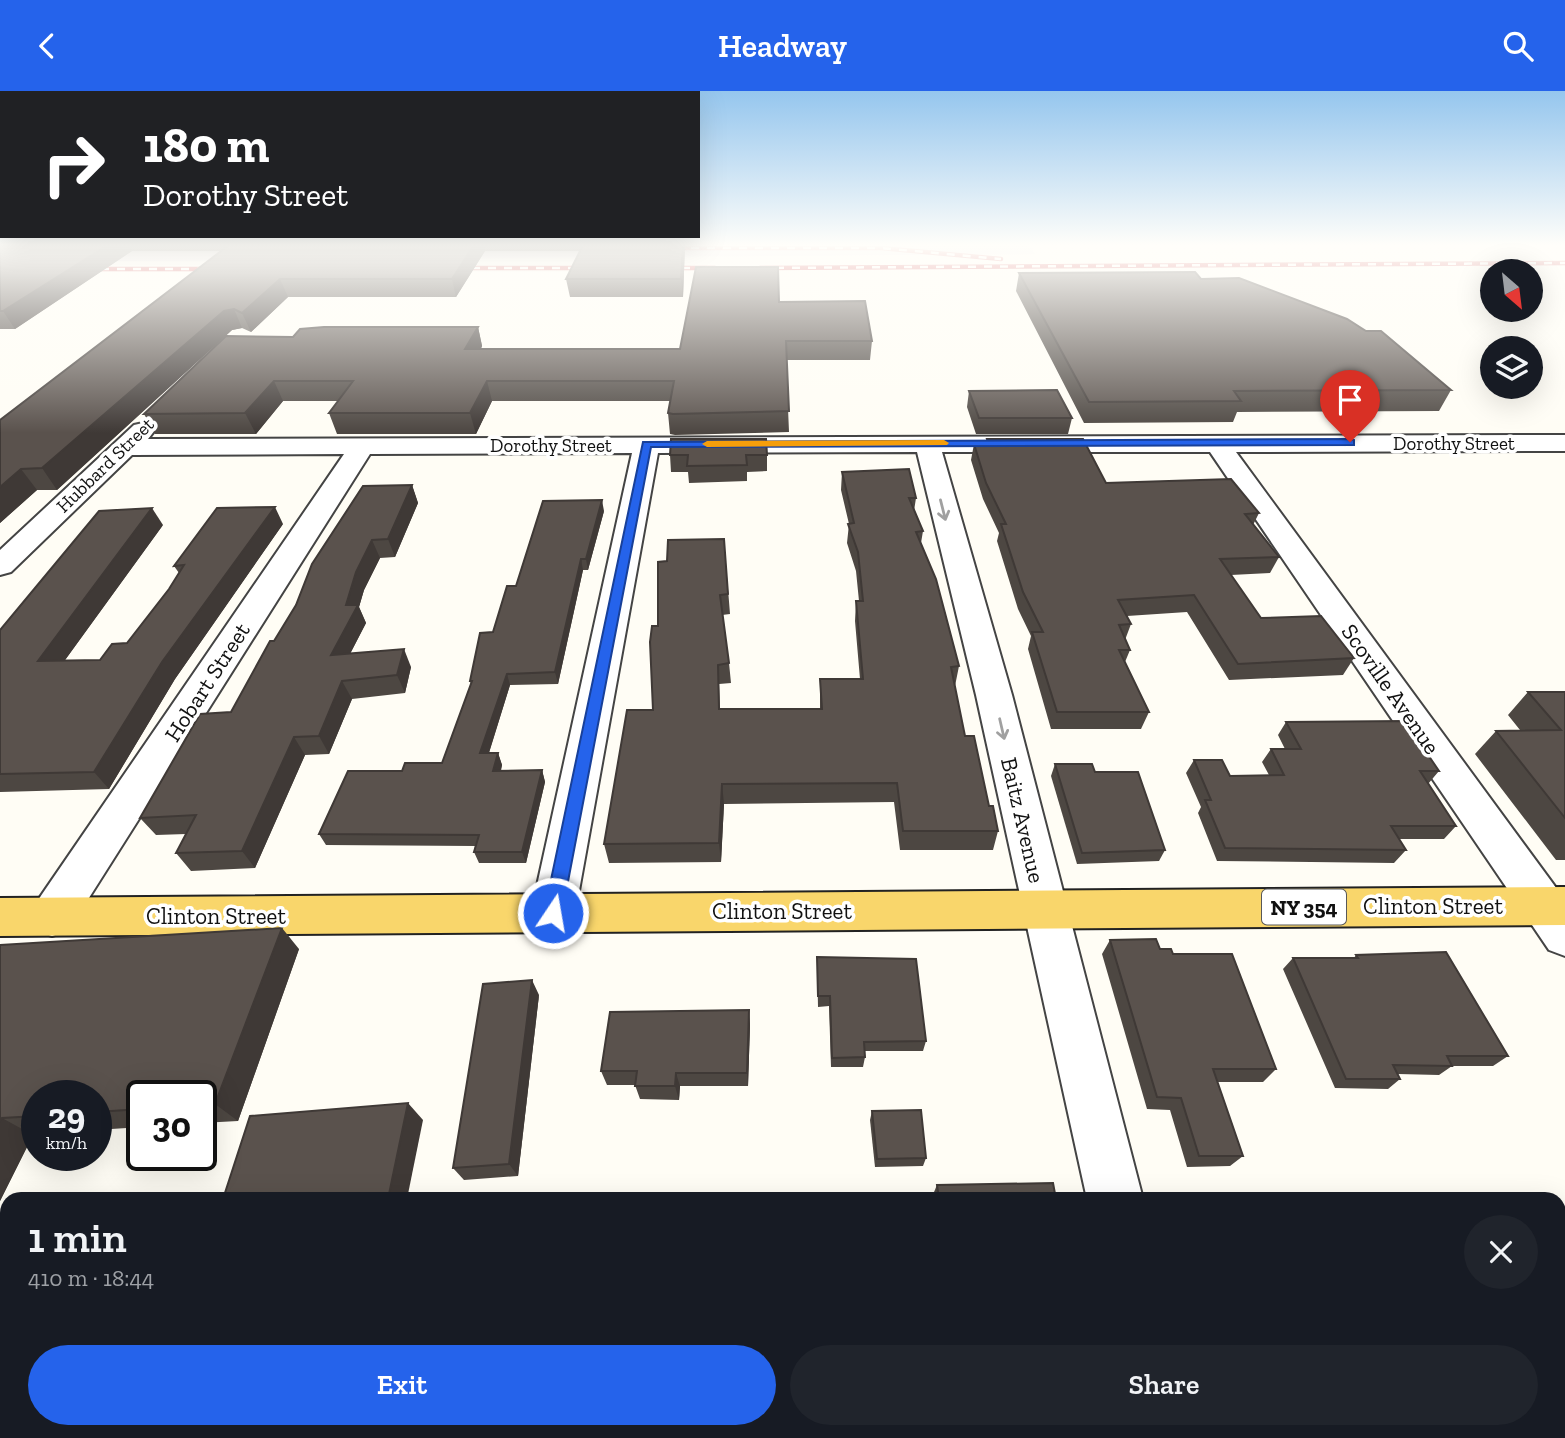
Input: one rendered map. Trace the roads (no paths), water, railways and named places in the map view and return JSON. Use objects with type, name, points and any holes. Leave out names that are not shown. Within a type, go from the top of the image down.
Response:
[{"type":"main road","name":"Clinton Street","points":[[0,917],[1044,909],[1558,916]]},
{"type":"street","name":"Hubbard Street","points":[[0,566],[161,412]]},
{"type":"street","name":"Scoville Avenue","points":[[1216,442],[1558,916]]},
{"type":"street","name":"Baitz Avenue","points":[[927,443],[994,695],[1113,1192]]},
{"type":"street","name":"Dorothy Street","points":[[125,447],[1565,443]]},
{"type":"street","points":[[553,913],[646,444]]},
{"type":"street","name":"Hobart Street","points":[[52,917],[362,446]]}]
